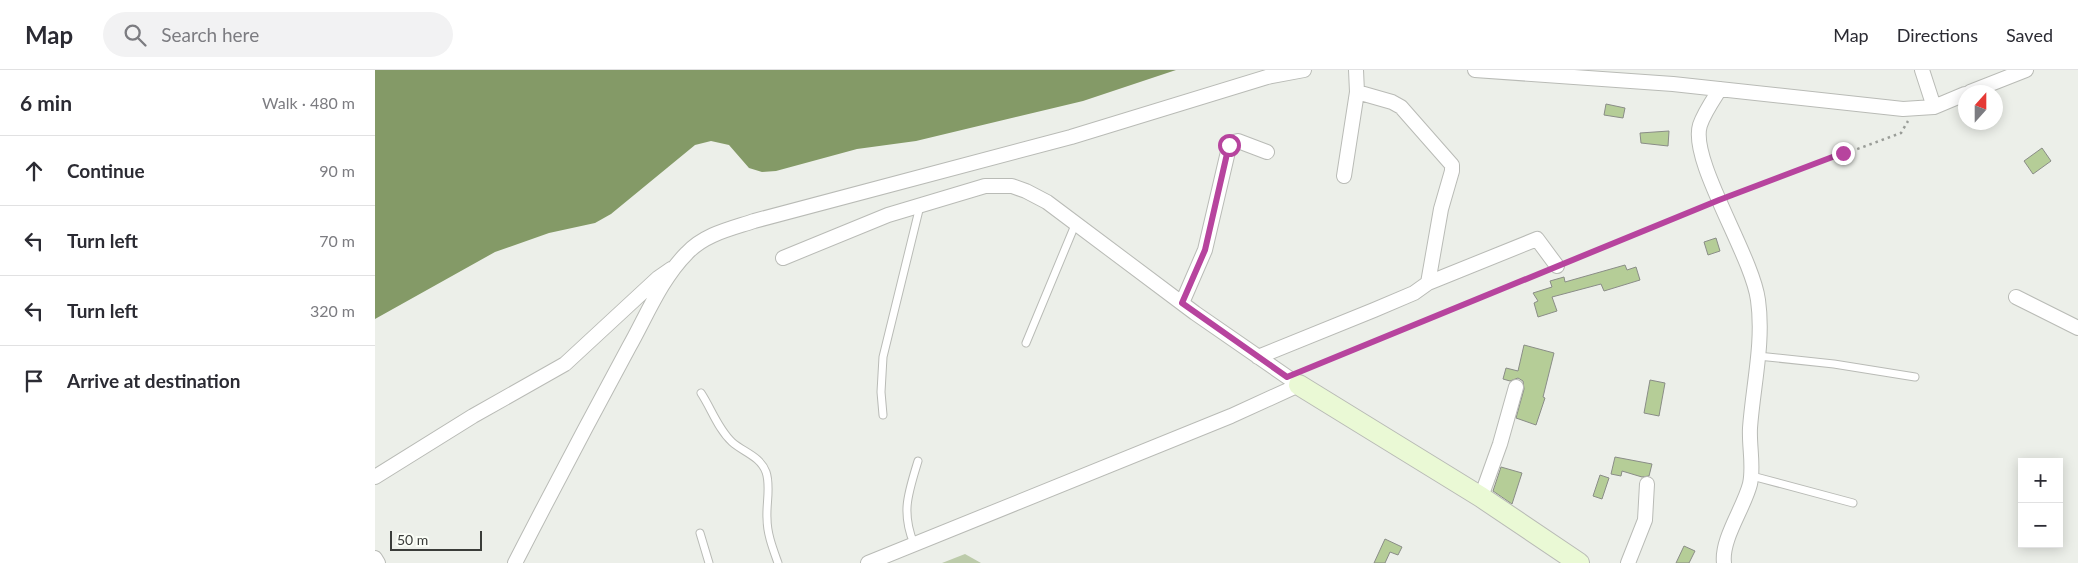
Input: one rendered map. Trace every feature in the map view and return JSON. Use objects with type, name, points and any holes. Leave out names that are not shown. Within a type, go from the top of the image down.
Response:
[{"type":"street","points":[[515,563],[652,306],[675,268],[698,243],[726,230],[943,169],[1071,137],[1267,77],[1304,70]]},
{"type":"street","points":[[1344,176],[1357,92],[1356,70]]},
{"type":"street","points":[[1475,70],[1720,88],[1903,109],[1934,107],[1958,97]]},
{"type":"street","points":[[1922,70],[1934,107]]},
{"type":"street","points":[[1988,85],[2026,70]]},
{"type":"street","points":[[1720,88],[1700,125],[1698,136],[1708,174],[1743,252],[1755,288],[1759,315],[1750,430],[1752,476],[1743,507],[1729,536],[1725,552],[1725,563]]},
{"type":"street","points":[[1357,92],[1392,102],[1401,107],[1452,165],[1441,210],[1428,284]]},
{"type":"street","points":[[1182,303],[1205,250],[1230,143],[1238,141],[1267,152]]},
{"type":"street","points":[[783,258],[888,215],[985,186],[1013,186],[1047,202],[1075,225],[1182,303],[1293,381],[1481,497],[1579,563]]},
{"type":"street","points":[[1258,357],[1374,310],[1414,293],[1428,284],[1537,239],[1557,266]]},
{"type":"street","points":[[375,477],[456,426],[565,364],[664,272],[675,268]]},
{"type":"street","points":[[2016,297],[2078,328]]},
{"type":"street","points":[[868,563],[1231,416],[1293,381]]},
{"type":"street","points":[[1481,497],[1500,444],[1516,387]]},
{"type":"street","points":[[1628,563],[1645,520],[1647,484]]},
{"type":"street","points":[[375,558],[378,563]]},
{"type":"lane","points":[[883,415],[881,392],[883,357],[920,206]]},
{"type":"lane","points":[[1026,343],[1075,225]]},
{"type":"lane","points":[[1757,356],[1834,364],[1915,377]]},
{"type":"lane","points":[[701,393],[726,436],[753,456],[766,472],[768,482],[767,519],[772,546],[778,563]]},
{"type":"lane","points":[[914,544],[907,528],[905,510],[918,461]]},
{"type":"lane","points":[[1752,476],[1853,503]]},
{"type":"lane","points":[[700,533],[709,563]]},
{"type":"path","points":[[1293,381],[1557,266],[1719,200],[1901,132]]},
{"type":"shaded area","points":[[375,70],[1176,70],[1083,101],[916,141],[857,149],[776,171],[762,172],[749,168],[729,145],[711,141],[695,145],[611,214],[595,223],[549,233],[495,252],[375,319]]},
{"type":"shaded area","points":[[965,554],[981,563],[942,563]]},
{"type":"building","points":[[1606,104],[1625,108],[1623,118],[1604,115]]},
{"type":"building","points":[[1669,131],[1668,146],[1641,143],[1640,133]]},
{"type":"building","points":[[2042,148],[2051,161],[2033,174],[2024,161]]},
{"type":"building","points":[[1716,238],[1720,251],[1708,255],[1704,242]]},
{"type":"building","points":[[1625,265],[1627,270],[1636,267],[1640,280],[1604,291],[1601,284],[1552,297],[1557,311],[1538,317],[1534,303],[1538,301],[1533,293],[1552,287],[1550,281],[1564,277],[1565,282]]},
{"type":"building","points":[[1524,345],[1554,353],[1543,397],[1545,398],[1536,425],[1516,418],[1524,389],[1523,381],[1518,378],[1510,381],[1503,379],[1506,368],[1518,371]]},
{"type":"building","points":[[1650,380],[1665,383],[1659,416],[1644,413]]},
{"type":"building","points":[[1615,457],[1652,464],[1649,476],[1642,477],[1622,471],[1621,476],[1611,474]]},
{"type":"building","points":[[1501,467],[1522,473],[1512,504],[1493,491]]},
{"type":"building","points":[[1600,475],[1609,478],[1602,499],[1593,496]]},
{"type":"building","points":[[1385,539],[1402,547],[1398,555],[1390,552],[1385,563],[1374,563]]},
{"type":"building","points":[[1684,546],[1695,551],[1689,563],[1676,563]]},
{"type":"route","points":[[1229,145],[1205,250],[1182,303],[1287,377],[1719,200],[1843,153]]}]
